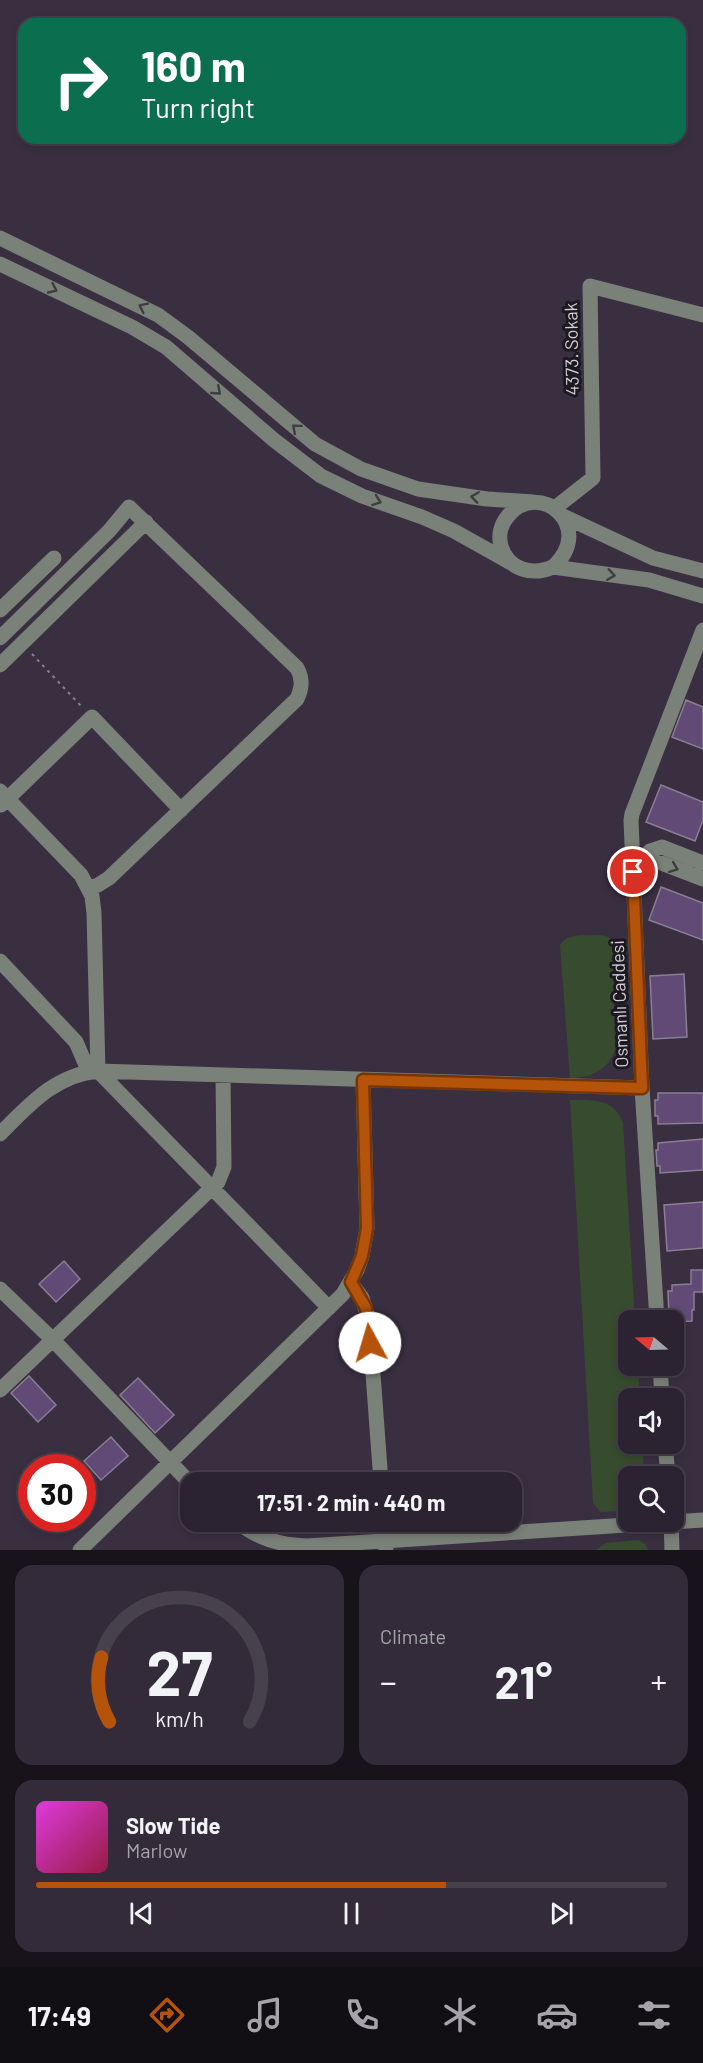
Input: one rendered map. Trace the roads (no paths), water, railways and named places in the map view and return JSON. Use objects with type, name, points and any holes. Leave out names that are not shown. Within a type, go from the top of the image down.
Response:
[{"type":"street","points":[[0,238],[158,315],[188,337],[315,444],[361,469],[418,489],[544,504],[653,558],[703,571]]},
{"type":"street","points":[[0,264],[132,327],[166,347],[274,440],[321,476],[362,496],[454,531],[520,569],[531,572],[543,571],[553,567],[562,559],[570,538],[568,527],[559,512]]},
{"type":"street","name":"4373. Sokak","points":[[559,512],[593,478],[590,286],[703,315]]},
{"type":"street","points":[[511,562],[500,542],[500,531],[504,520],[512,511],[533,502]]},
{"type":"street","points":[[22,644],[3,630],[109,531],[129,507],[297,668],[300,676],[301,687],[297,699],[110,878],[88,888]]},
{"type":"street","points":[[0,665],[146,522]]},
{"type":"street","points":[[0,610],[54,558]]},
{"type":"street","points":[[553,567],[649,580],[703,596]]},
{"type":"street","name":"Osmanlı Caddesi","points":[[656,1310],[642,1088],[632,814],[703,630]]},
{"type":"street","points":[[94,1071],[94,913],[88,888],[76,869],[2,798],[92,717],[181,810]]},
{"type":"street","points":[[632,848],[650,851],[662,847],[703,863]]},
{"type":"street","points":[[650,851],[656,861],[703,879]]},
{"type":"street","points":[[0,961],[76,1042],[94,1071],[328,1308]]},
{"type":"street","points":[[0,1134],[48,1090],[72,1076],[94,1071],[642,1088]]},
{"type":"street","points":[[0,1390],[218,1182],[224,1167],[223,1075]]},
{"type":"street","points":[[87,1548],[343,1294],[351,1282],[362,1256],[367,1228],[363,1080]]},
{"type":"street","points":[[351,1282],[362,1298],[369,1320],[380,1472]]},
{"type":"street","points":[[0,1289],[53,1340],[180,1472]]},
{"type":"street","points":[[684,1521],[703,1520]]},
{"type":"street","points":[[250,1532],[263,1545],[386,1546],[618,1526]]},
{"type":"street","points":[[671,1532],[672,1550]]}]
